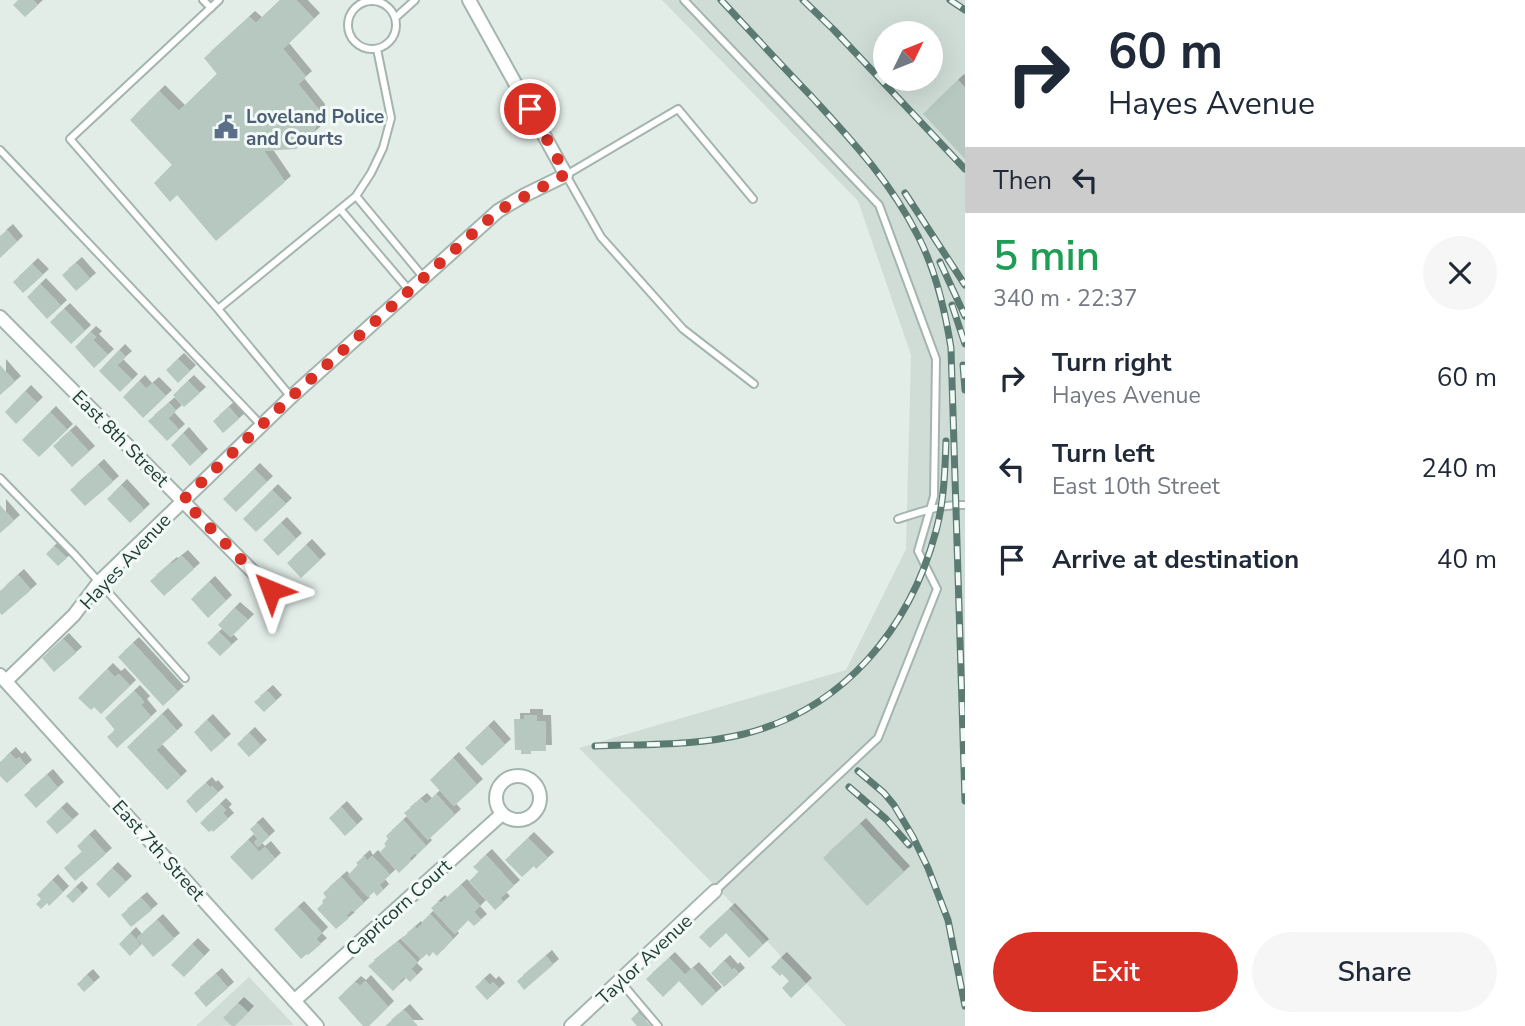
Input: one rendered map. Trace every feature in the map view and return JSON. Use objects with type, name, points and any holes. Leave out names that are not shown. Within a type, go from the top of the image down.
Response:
[{"type":"street","points":[[469,0],[566,174]]},
{"type":"street","name":"Hayes Avenue","points":[[3,678],[74,615],[99,582],[261,425],[498,211],[566,174]]},
{"type":"street","name":"East 8th Street","points":[[0,317],[271,590]]},
{"type":"street","name":"East 7th Street","points":[[3,678],[317,1026]]},
{"type":"street","name":"Capricorn Court","points":[[294,1001],[502,814]]},
{"type":"street","name":"Taylor Avenue","points":[[571,1026],[716,891]]},
{"type":"lane","points":[[203,0],[211,8]]},
{"type":"lane","points":[[219,0],[70,139],[291,397]]},
{"type":"lane","points":[[395,18],[415,0]]},
{"type":"lane","points":[[684,0],[879,205],[936,359],[934,496],[918,551],[937,589],[878,738],[716,891]]},
{"type":"lane","points":[[362,2],[388,2],[395,18],[396,27],[390,41],[377,48],[362,47],[350,36],[348,20],[351,12],[362,2]]},
{"type":"lane","points":[[218,309],[356,196],[371,173],[383,148],[391,118],[377,48]]},
{"type":"lane","points":[[753,199],[678,109],[566,174],[601,237],[674,319],[754,384]]},
{"type":"lane","points":[[0,150],[261,425]]},
{"type":"lane","points":[[356,196],[424,278]]},
{"type":"lane","points":[[340,209],[410,292]]},
{"type":"lane","points":[[0,478],[74,554],[185,678]]},
{"type":"lane","points":[[898,519],[931,509],[965,505]]},
{"type":"lane","points":[[620,981],[658,1026]]},
{"type":"shaded area","points":[[662,0],[965,0],[965,1026],[846,1026],[724,895],[579,748],[846,670],[906,549],[911,355],[858,201]]},
{"type":"shaded area","points":[[249,977],[294,1025],[196,1026]]},
{"type":"building","points":[[18,0],[33,0],[38,5],[25,17],[13,5]]},
{"type":"building","name":"Loveland Police and Courts","points":[[280,0],[296,0],[314,19],[283,49],[306,77],[298,84],[319,110],[314,133],[296,149],[264,151],[285,182],[216,241],[177,195],[170,202],[154,183],[172,165],[130,120],[159,91],[179,111],[217,74],[204,58],[249,17],[256,23]]},
{"type":"building","points":[[958,80],[965,88],[965,159],[923,114]]},
{"type":"building","points":[[7,230],[17,242],[0,258],[0,236]]},
{"type":"building","points":[[76,263],[90,279],[76,291],[62,275]]},
{"type":"building","points":[[32,264],[43,275],[23,293],[13,282]]},
{"type":"building","points":[[40,284],[61,306],[47,319],[27,297]]},
{"type":"building","points":[[64,309],[85,331],[71,344],[50,322]]},
{"type":"building","points":[[90,332],[96,337],[93,340],[108,355],[94,368],[75,347]]},
{"type":"building","points":[[119,350],[126,357],[117,365],[132,380],[120,392],[99,371]]},
{"type":"building","points":[[178,359],[190,371],[178,383],[166,370]]},
{"type":"building","points":[[0,365],[15,382],[0,395]]},
{"type":"building","points":[[139,381],[146,389],[153,383],[166,396],[143,418],[123,397]]},
{"type":"building","points":[[188,381],[200,393],[184,407],[173,395]]},
{"type":"building","points":[[25,391],[37,403],[16,424],[5,412]]},
{"type":"building","points":[[169,403],[176,411],[168,418],[179,430],[167,441],[148,421]]},
{"type":"building","points":[[229,407],[239,419],[223,433],[213,421]]},
{"type":"building","points":[[50,412],[67,430],[39,457],[22,440]]},
{"type":"building","points":[[70,431],[89,452],[72,467],[53,446]]},
{"type":"building","points":[[183,433],[202,455],[190,466],[171,445]]},
{"type":"building","points":[[98,465],[113,482],[85,506],[70,490]]},
{"type":"building","points":[[254,469],[267,482],[236,512],[223,499]]},
{"type":"building","points":[[121,485],[144,510],[130,523],[107,499]]},
{"type":"building","points":[[272,490],[286,504],[256,532],[243,519]]},
{"type":"building","points":[[0,505],[14,521],[0,533]]},
{"type":"building","points":[[281,523],[296,539],[278,556],[263,540]]},
{"type":"building","points":[[306,545],[320,560],[301,578],[287,563]]},
{"type":"building","points":[[54,546],[67,558],[58,566],[46,554]]},
{"type":"building","points":[[182,556],[194,569],[164,596],[150,581]]},
{"type":"building","points":[[18,575],[31,590],[2,615],[0,591]]},
{"type":"building","points":[[209,582],[226,601],[208,618],[191,599]]},
{"type":"building","points":[[234,608],[248,620],[231,637],[218,625]]},
{"type":"building","points":[[219,632],[232,645],[220,656],[207,643]]},
{"type":"building","points":[[63,639],[76,653],[54,672],[42,658]]},
{"type":"building","points":[[133,643],[178,692],[163,706],[118,657]]},
{"type":"building","points":[[107,669],[115,677],[119,674],[130,686],[101,714],[94,707],[91,710],[78,698]]},
{"type":"building","points":[[134,691],[144,702],[141,705],[151,717],[117,748],[107,737],[115,730],[105,718]]},
{"type":"building","points":[[267,691],[276,701],[264,712],[254,702]]},
{"type":"building","points":[[162,714],[177,731],[156,750],[181,777],[167,790],[127,747]]},
{"type":"building","points":[[524,715],[537,715],[537,721],[545,721],[546,751],[521,754],[521,750],[515,750],[514,719],[524,719]]},
{"type":"building","points":[[207,720],[225,740],[211,752],[194,732]]},
{"type":"building","points":[[488,726],[505,745],[482,766],[465,748]]},
{"type":"building","points":[[249,733],[261,746],[249,757],[237,744]]},
{"type":"building","points":[[10,753],[16,760],[19,757],[26,766],[7,783],[0,776],[0,762]]},
{"type":"building","points":[[453,758],[477,785],[454,806],[430,780]]},
{"type":"building","points":[[47,775],[58,788],[36,808],[24,795]]},
{"type":"building","points":[[206,783],[218,793],[196,813],[186,801]]},
{"type":"building","points":[[436,794],[455,815],[428,840],[404,813],[421,799],[426,804]]},
{"type":"building","points":[[220,804],[226,810],[223,813],[228,819],[213,832],[209,832],[200,823]]},
{"type":"building","points":[[341,807],[357,825],[345,836],[329,818]]},
{"type":"building","points":[[61,808],[73,820],[57,834],[46,822]]},
{"type":"building","points":[[403,820],[426,846],[417,855],[415,853],[409,858],[411,861],[399,873],[380,852],[386,846],[386,836]]},
{"type":"building","points":[[257,823],[269,837],[258,847],[254,842],[258,839],[250,829]]},
{"type":"building","points":[[860,824],[904,872],[867,906],[823,858]]},
{"type":"building","points":[[89,835],[106,854],[75,881],[64,868],[82,852],[77,846]]},
{"type":"building","points":[[528,838],[548,858],[522,877],[505,860]]},
{"type":"building","points":[[248,840],[259,852],[265,847],[275,859],[252,880],[230,857]]},
{"type":"building","points":[[486,855],[514,886],[500,898],[504,902],[495,910],[469,881],[479,872],[473,867]]},
{"type":"building","points":[[364,856],[367,861],[372,856],[390,875],[379,885],[383,890],[377,896],[374,892],[368,897],[348,875]]},
{"type":"building","points":[[112,868],[126,882],[109,898],[96,884]]},
{"type":"building","points":[[341,877],[364,903],[354,912],[352,910],[346,916],[349,918],[336,929],[317,909],[326,897],[323,893]]},
{"type":"building","points":[[52,880],[63,892],[49,906],[47,903],[41,909],[36,904],[41,899],[37,895]]},
{"type":"building","points":[[461,885],[480,906],[474,912],[481,920],[474,926],[468,920],[455,934],[431,908],[439,901],[441,903]]},
{"type":"building","points":[[76,887],[82,894],[73,903],[66,896]]},
{"type":"building","points":[[141,898],[152,910],[131,927],[121,915]]},
{"type":"building","points":[[298,907],[322,933],[316,939],[321,944],[301,959],[274,929]]},
{"type":"building","points":[[729,909],[763,945],[749,958],[726,933],[710,948],[699,937]]},
{"type":"building","points":[[430,914],[453,939],[437,956],[433,952],[429,957],[427,954],[421,959],[401,939],[415,927],[417,929]]},
{"type":"building","points":[[157,920],[174,939],[153,957],[137,938]]},
{"type":"building","points":[[130,933],[141,945],[130,956],[119,944]]},
{"type":"building","points":[[398,942],[417,962],[411,969],[417,975],[410,982],[405,977],[399,981],[401,983],[393,991],[368,966]]},
{"type":"building","points":[[192,944],[204,956],[184,977],[171,965]]},
{"type":"building","points":[[546,956],[553,965],[524,990],[517,981]]},
{"type":"building","points":[[669,958],[685,975],[693,968],[716,993],[702,1006],[679,981],[663,997],[646,979]]},
{"type":"building","points":[[781,958],[806,984],[791,998],[782,988],[789,981],[771,967]]},
{"type":"building","points":[[724,961],[739,974],[724,987],[711,973]]},
{"type":"building","points":[[216,974],[228,988],[206,1007],[194,993]]},
{"type":"building","points":[[87,975],[94,983],[84,992],[77,984]]},
{"type":"building","points":[[484,979],[490,985],[493,982],[499,989],[487,1000],[475,987]]},
{"type":"building","points":[[365,981],[388,1007],[369,1026],[363,1026],[338,998],[355,982],[360,986]]},
{"type":"building","points":[[238,1003],[248,1012],[232,1026],[223,1018]]},
{"type":"building","points":[[404,1010],[418,1026],[385,1026]]},
{"type":"building","points":[[638,1012],[651,1026],[637,1026],[631,1019]]},
{"type":"railway","points":[[721,0],[870,163],[907,216],[935,277],[951,348],[965,801]]},
{"type":"railway","points":[[803,0],[965,169]]},
{"type":"railway","points":[[950,0],[965,10]]},
{"type":"railway","points":[[905,193],[965,285]]},
{"type":"railway","points":[[940,262],[965,316]]},
{"type":"railway","points":[[952,305],[965,344]]},
{"type":"railway","points":[[963,365],[965,390]]},
{"type":"railway","points":[[595,746],[689,743],[744,734],[780,722],[813,705],[842,684],[868,660],[890,631],[909,600],[924,567],[941,509],[946,441]]},
{"type":"railway","points":[[858,771],[894,805],[928,868],[948,920],[965,1006]]},
{"type":"railway","points":[[849,787],[886,819],[909,845]]},
{"type":"place","name":"Loveland Police and Courts","points":[[226,127]]},
{"type":"route","points":[[271,590],[183,500],[291,397],[498,211],[566,174],[530,109]]}]
